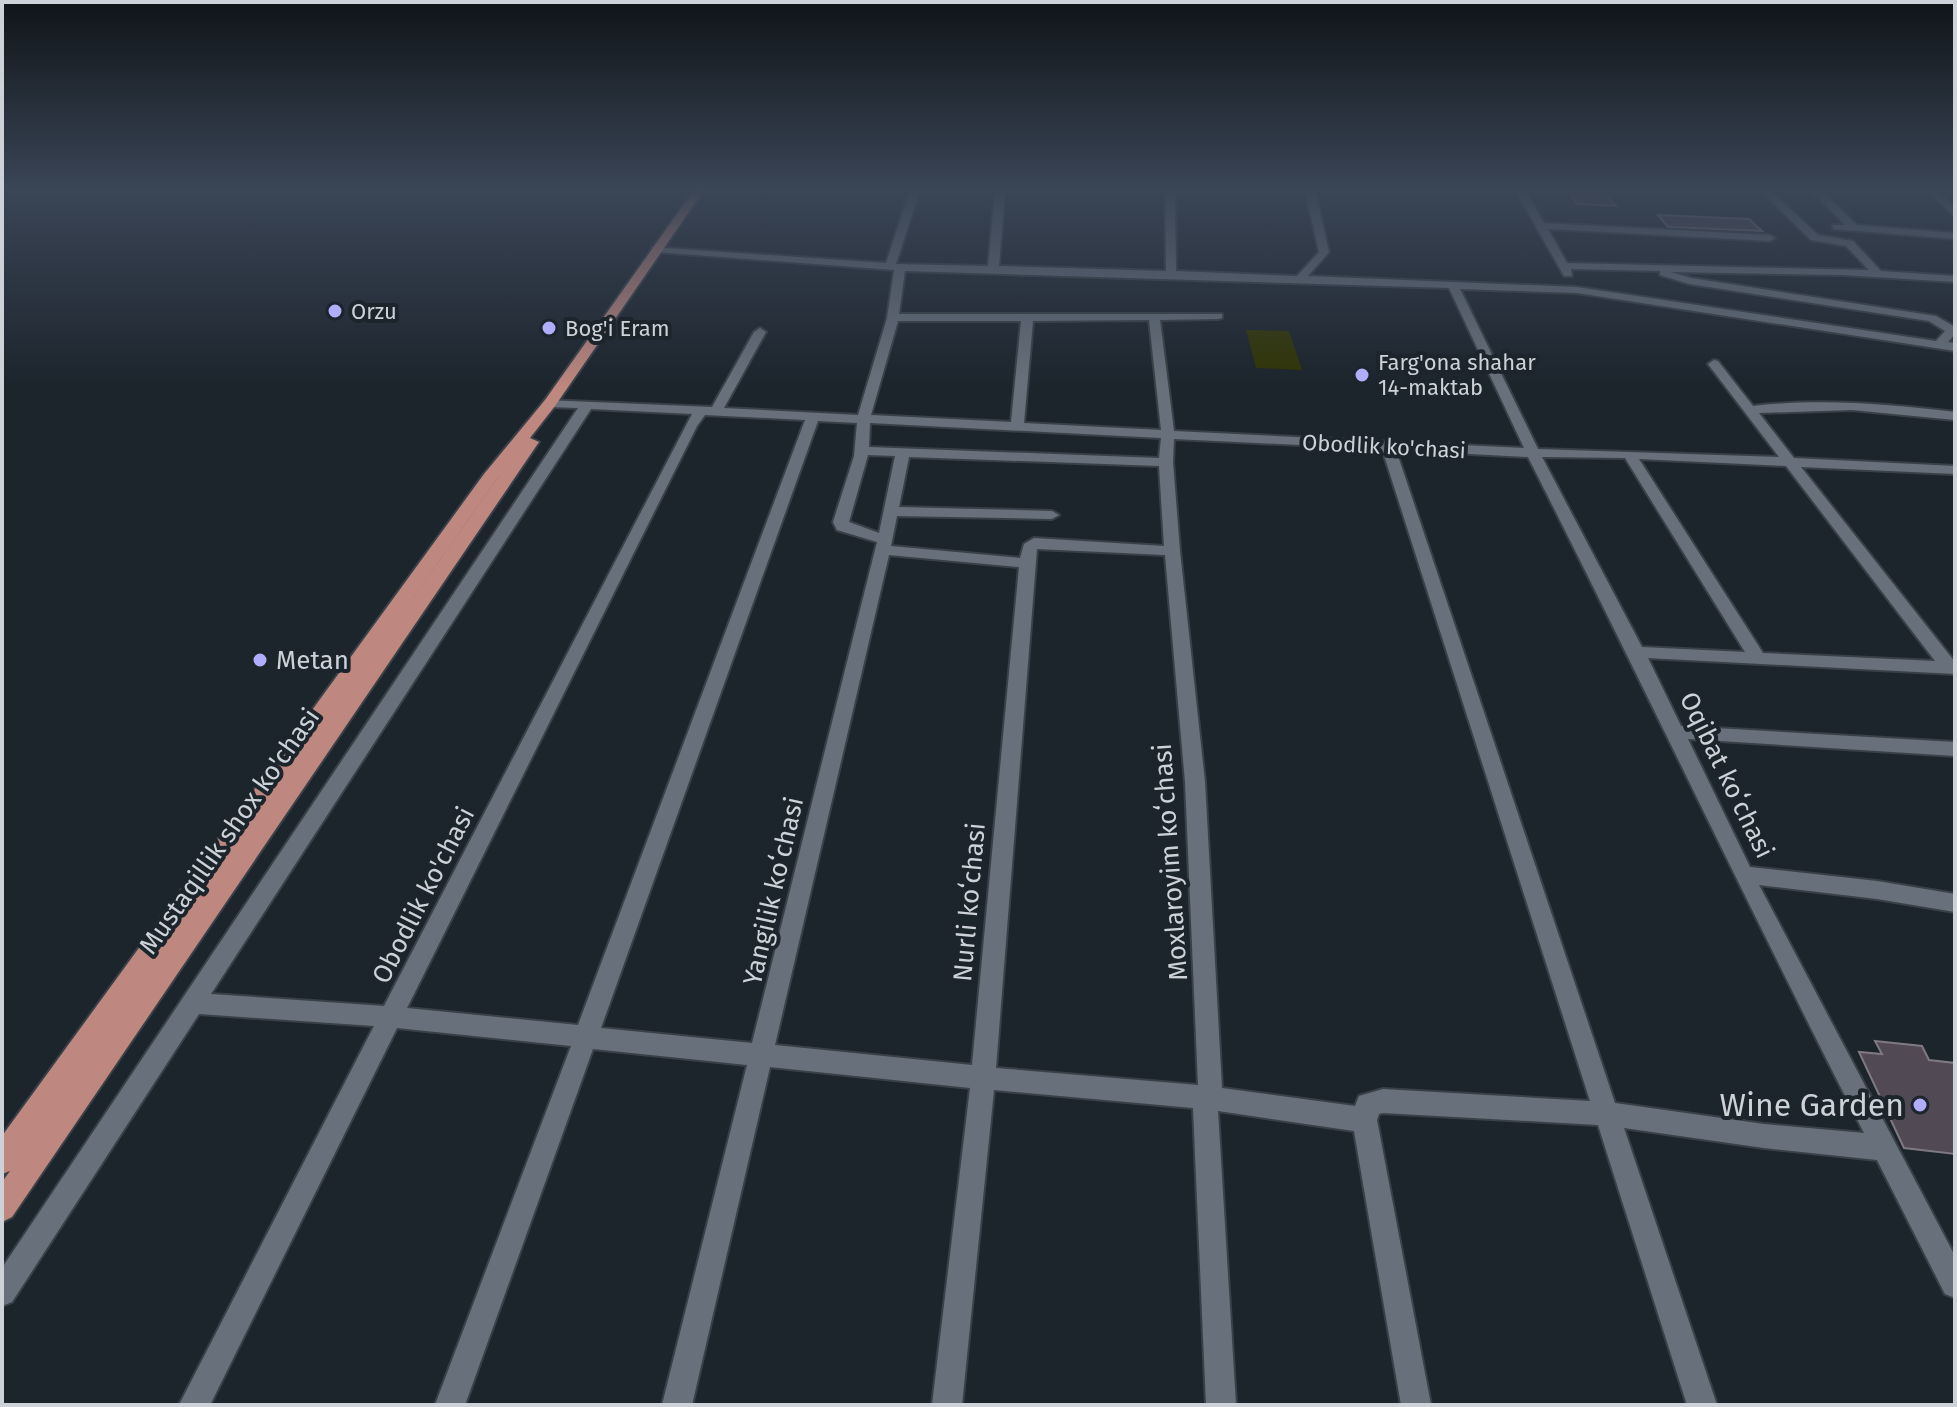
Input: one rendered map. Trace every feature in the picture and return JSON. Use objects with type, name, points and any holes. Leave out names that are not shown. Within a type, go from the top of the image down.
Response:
[{"type":"main road","name":"Mustaqillik shox ko'chasi","points":[[2,1160],[490,477],[550,403],[651,256]]},
{"type":"main road","name":"Mustaqillik shox ko'chasi","points":[[2,1207],[509,478],[535,436],[550,403]]},
{"type":"main road","points":[[50,1093],[78,1096]]},
{"type":"street","points":[[750,256],[895,266],[1577,290],[1955,347]]},
{"type":"street","points":[[898,256],[893,318],[863,419],[865,427],[842,527],[884,545],[1026,563],[1029,547],[1034,543],[1172,551]]},
{"type":"street","points":[[993,268],[994,256]]},
{"type":"street","points":[[1171,256],[1171,274]]},
{"type":"street","points":[[1299,280],[1321,256]]},
{"type":"street","points":[[1557,256],[1577,290]]},
{"type":"street","points":[[1861,256],[1878,274]]},
{"type":"street","points":[[1563,266],[1878,274],[1955,279]]},
{"type":"street","points":[[1650,268],[1689,281],[1932,318],[1952,330],[1940,344]]},
{"type":"street","name":"Oqibat koʻchasi","points":[[1454,287],[1533,453],[1636,652],[1744,875],[1955,1284]]},
{"type":"street","name":"Moxlaroyim koʻchasi","points":[[1154,316],[1168,434],[1166,462],[1172,551],[1195,782],[1211,1085],[1205,1097],[1221,1405]]},
{"type":"street","points":[[893,318],[1218,316]]},
{"type":"street","points":[[1017,427],[1027,317]]},
{"type":"street","points":[[709,411],[760,332]]},
{"type":"street","points":[[1714,364],[1953,668]]},
{"type":"street","name":"Obodlik ko'chasi","points":[[550,403],[1533,453],[1629,454],[1955,470]]},
{"type":"street","points":[[2,1292],[587,405]]},
{"type":"street","points":[[1750,410],[1781,406],[1857,405],[1955,416]]},
{"type":"street","name":"Obodlik ko'chasi","points":[[194,1405],[690,426],[709,411]]},
{"type":"street","points":[[450,1405],[589,1036],[687,757],[813,416]]},
{"type":"street","points":[[995,455],[1002,427]]},
{"type":"street","points":[[1388,446],[1702,1405]]},
{"type":"street","points":[[860,451],[1166,462]]},
{"type":"street","name":"Yangilik koʻchasi","points":[[677,1405],[884,545],[903,452]]},
{"type":"street","points":[[1629,454],[1758,658]]},
{"type":"street","points":[[891,511],[1052,515]]},
{"type":"street","name":"Nurli koʻchasi","points":[[947,1405],[983,1078],[1026,563]]},
{"type":"street","points":[[1636,652],[1953,668]]},
{"type":"street","points":[[1675,732],[1955,749]]},
{"type":"street","points":[[1744,875],[1877,890],[1955,903]]},
{"type":"street","points":[[192,1003],[393,1017],[983,1078],[1205,1097],[1365,1120]]},
{"type":"street","points":[[1416,1405],[1365,1120],[1368,1104],[1383,1101],[1608,1114],[1764,1136],[1884,1148]]},
{"type":"green space","points":[[1246,330],[1289,331],[1302,370],[1256,368]]},
{"type":"building","name":"Wine Garden","points":[[1875,1041],[1922,1046],[1929,1060],[1955,1063],[1955,1154],[1904,1148],[1859,1052],[1882,1054]]},
{"type":"place","name":"Orzu","points":[[335,311]]},
{"type":"place","name":"Bog'i Eram","points":[[549,328]]},
{"type":"place","name":"Farg'ona shahar 14-maktab","points":[[1362,375]]},
{"type":"place","name":"Metan","points":[[260,660]]},
{"type":"place","name":"Wine Garden","points":[[1920,1105]]}]
